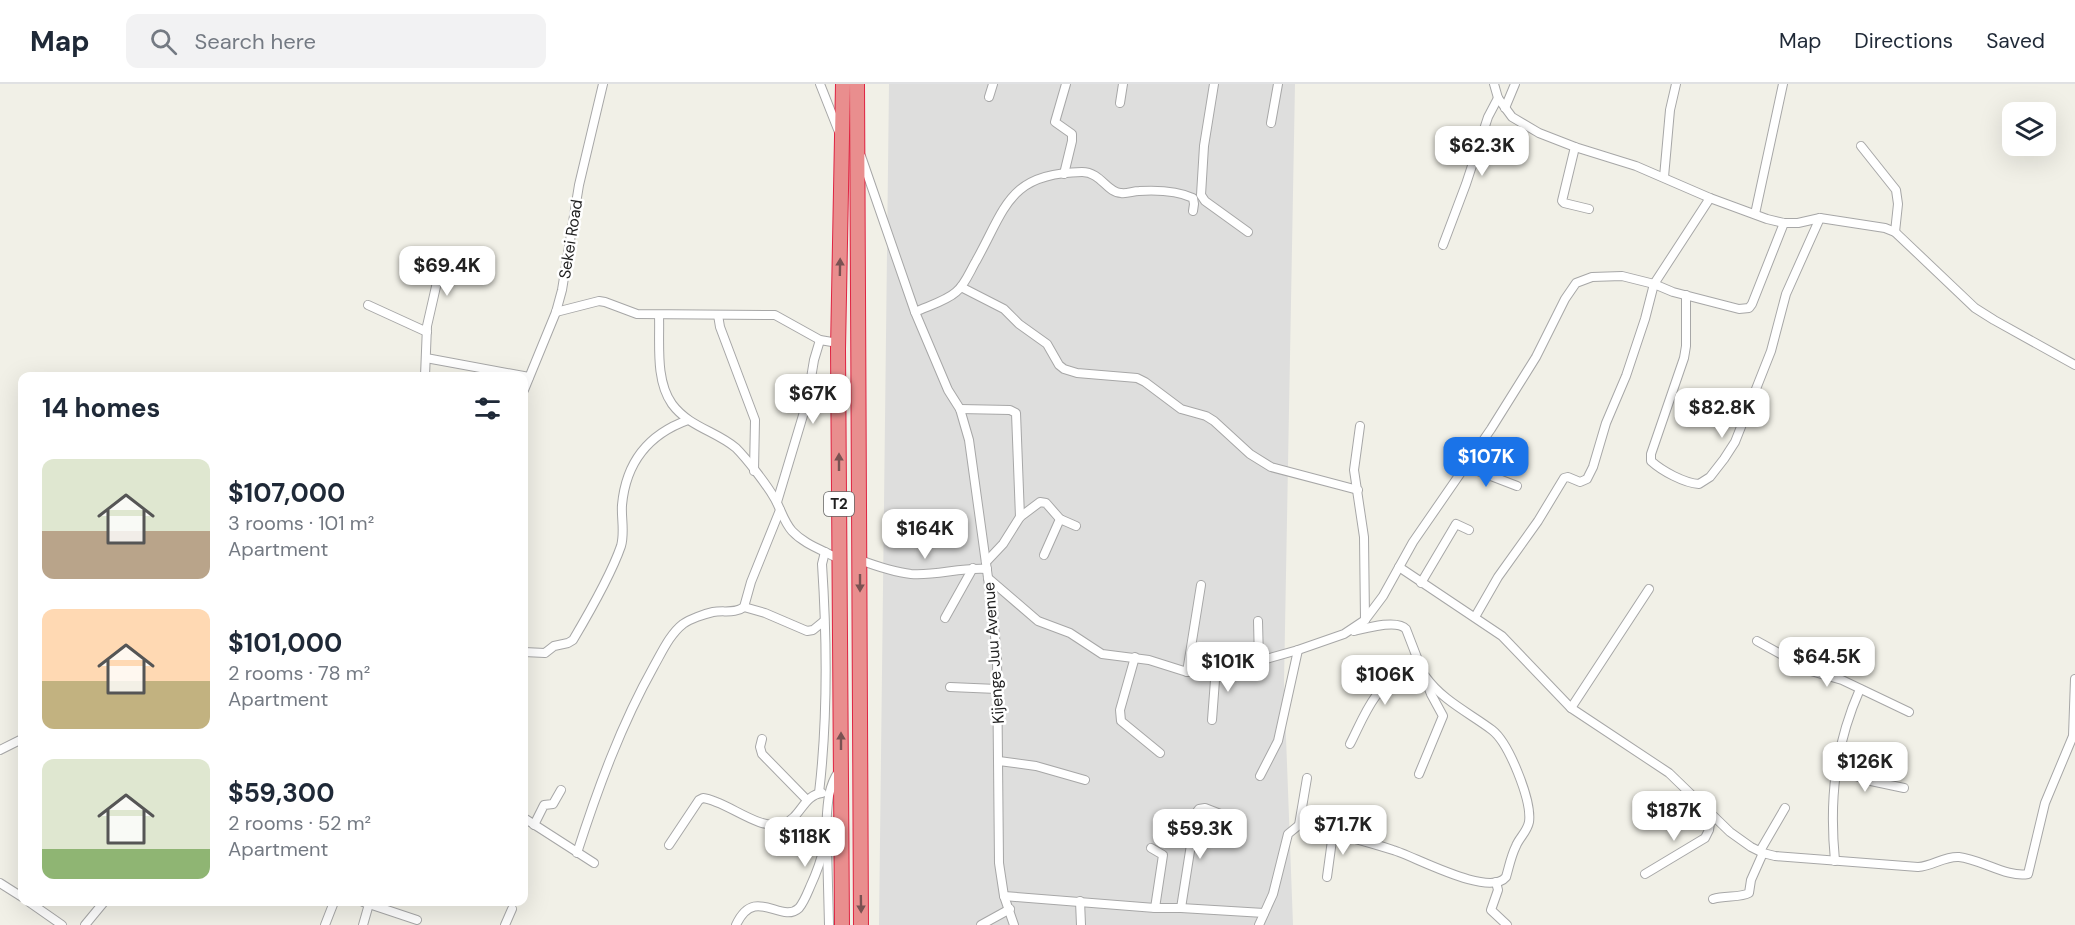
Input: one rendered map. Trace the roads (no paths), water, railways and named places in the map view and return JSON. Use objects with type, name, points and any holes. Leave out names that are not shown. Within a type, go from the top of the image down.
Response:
[{"type":"highway","name":"T2","points":[[842,925],[838,346],[843,84]]},
{"type":"highway","name":"T2","points":[[857,84],[861,925]]},
{"type":"highway","points":[[840,296],[859,298]]},
{"type":"highway","points":[[838,346],[859,351]]},
{"type":"street","name":"Sekei Road","points":[[529,377],[556,312],[562,290],[579,185],[603,84]]},
{"type":"street","points":[[820,84],[843,141]]},
{"type":"street","points":[[989,97],[993,84]]},
{"type":"street","points":[[1064,174],[1072,134],[1055,122],[1066,84]]},
{"type":"street","points":[[1120,103],[1123,84]]},
{"type":"street","points":[[1214,84],[1204,146],[1201,195],[1204,201],[1248,232]]},
{"type":"street","points":[[1271,123],[1278,84]]},
{"type":"street","points":[[1494,84],[1498,98],[1505,108],[1512,117],[1525,125],[1575,147],[1664,177],[1710,198],[1784,223],[1798,223],[1820,218],[1885,228],[1895,232],[1975,308],[2075,365]]},
{"type":"street","points":[[1505,108],[1515,84]]},
{"type":"street","points":[[1664,177],[1670,110],[1676,84]]},
{"type":"street","points":[[1755,214],[1783,84]]},
{"type":"street","points":[[1443,245],[1488,117],[1498,98]]},
{"type":"street","points":[[1861,146],[1896,190],[1898,204],[1895,232]]},
{"type":"street","points":[[1575,147],[1562,201],[1589,209]]},
{"type":"street","name":"Kijenge Juu Avenue","points":[[859,148],[915,312],[948,390],[960,410],[971,450],[997,658],[999,863],[1004,896],[1014,925]]},
{"type":"street","points":[[915,312],[949,297],[961,287],[1010,198],[1038,179],[1085,172],[1094,174],[1115,192],[1141,190],[1184,194],[1193,198],[1193,211]]},
{"type":"street","points":[[1475,616],[1498,577],[1538,521],[1564,478],[1568,477],[1580,482],[1587,479],[1593,467],[1606,423],[1626,376],[1654,284],[1710,198]]},
{"type":"street","points":[[1686,295],[1684,358],[1651,454],[1651,461],[1662,470],[1691,483],[1700,484],[1710,477],[1735,442],[1771,351],[1786,294],[1820,218]]},
{"type":"street","points":[[1344,634],[1365,620],[1383,596],[1419,533],[1536,357],[1565,298],[1576,283],[1592,277],[1622,276],[1739,309],[1749,308],[1784,223]]},
{"type":"street","points":[[406,256],[436,263],[440,270],[427,332],[425,372]]},
{"type":"street","points":[[961,287],[1004,309],[1019,324],[1047,344],[1064,369],[1137,378],[1181,409],[1206,416],[1214,421],[1250,453],[1271,467],[1358,490]]},
{"type":"street","points":[[556,312],[599,301],[637,314],[777,315],[820,340],[838,346]]},
{"type":"street","points":[[368,305],[427,332]]},
{"type":"street","points":[[659,315],[663,386],[672,404],[688,420],[734,447],[777,502],[793,532],[809,545],[839,559]]},
{"type":"street","points":[[718,315],[720,327],[755,420],[754,471]]},
{"type":"street","points":[[777,502],[807,402],[820,340]]},
{"type":"street","points":[[426,358],[502,372]]},
{"type":"street","points":[[960,410],[1010,410],[1016,413],[1020,517]]},
{"type":"street","points":[[528,652],[545,653],[552,647],[573,640],[622,542],[622,503],[637,457],[645,446],[661,432],[688,420]]},
{"type":"street","points":[[1360,426],[1354,470],[1365,559],[1365,620]]},
{"type":"street","points":[[1465,466],[1516,486]]},
{"type":"street","points":[[860,561],[890,571],[912,574],[987,565],[1020,517],[1043,501],[1060,519],[1076,526]]},
{"type":"street","points":[[744,607],[751,582],[780,510]]},
{"type":"street","points":[[1044,555],[1060,519]]},
{"type":"street","points":[[1421,582],[1456,524],[1469,530]]},
{"type":"street","points":[[819,793],[825,747],[826,691],[822,564],[825,552]]},
{"type":"street","points":[[1399,567],[1475,616],[1508,641],[1571,708],[1669,773],[1730,832],[1761,852],[1781,857],[1918,867],[1952,857],[1963,858],[2017,874],[2028,874],[2045,803],[2073,736],[2075,678]]},
{"type":"street","points":[[945,618],[972,568]]},
{"type":"street","points":[[988,578],[1038,621],[1071,633],[1102,654],[1115,657],[1135,657],[1187,672],[1212,671],[1259,661],[1373,627],[1397,624],[1403,626],[1443,717],[1419,774]]},
{"type":"street","points":[[1187,672],[1201,585]]},
{"type":"street","points":[[1571,708],[1649,589]]},
{"type":"street","points":[[577,853],[592,806],[633,704],[671,638],[684,624],[713,612],[736,611],[744,607],[765,613],[807,631],[813,630],[824,621]]},
{"type":"street","points":[[1258,621],[1259,661]]},
{"type":"street","points":[[1757,641],[1811,671],[1835,677],[1909,712]]},
{"type":"street","points":[[1260,776],[1278,741],[1298,650]]},
{"type":"street","points":[[1135,657],[1120,710],[1121,721],[1160,753]]},
{"type":"street","points":[[1212,671],[1215,680],[1212,720]]},
{"type":"street","points":[[1350,744],[1371,702],[1380,691],[1403,675],[1424,673]]},
{"type":"street","points":[[1299,825],[1400,852],[1455,876],[1496,882],[1503,880],[1515,848],[1529,823],[1522,784],[1505,745],[1497,734],[1443,696],[1424,673]]},
{"type":"street","points":[[950,687],[996,689]]},
{"type":"street","points":[[1835,861],[1832,830],[1835,769],[1849,714],[1860,689]]},
{"type":"street","points":[[762,739],[760,747],[762,754],[807,800]]},
{"type":"street","points":[[0,750],[18,741]]},
{"type":"street","points":[[999,761],[1036,766],[1085,780]]},
{"type":"street","points":[[829,925],[827,822],[829,793],[834,777],[841,767]]},
{"type":"street","points":[[1835,769],[1871,782],[1904,788]]},
{"type":"street","points":[[1259,925],[1272,894],[1288,834],[1299,825],[1307,778]]},
{"type":"street","points":[[534,825],[545,804],[553,804],[561,790]]},
{"type":"street","points":[[669,845],[699,800],[703,798],[758,821],[776,825],[794,818],[807,800],[819,793],[829,793]]},
{"type":"street","points":[[1181,908],[1196,813],[1199,809],[1205,808],[1223,815]]},
{"type":"street","points":[[1713,899],[1722,895],[1745,896],[1749,893],[1761,852],[1785,808]]},
{"type":"street","points":[[1645,874],[1705,838],[1711,816]]},
{"type":"street","points":[[528,821],[594,863]]},
{"type":"street","points":[[735,925],[744,912],[752,907],[763,907],[787,913],[798,909],[820,865],[827,822]]},
{"type":"street","points":[[1328,876],[1333,833]]},
{"type":"street","points":[[1151,848],[1162,855],[1155,908]]},
{"type":"street","points":[[1496,882],[1498,890],[1491,910],[1507,925]]},
{"type":"street","points":[[0,883],[18,894]]},
{"type":"street","points":[[1004,896],[1264,914]]},
{"type":"street","points":[[1080,901],[1081,925]]},
{"type":"street","points":[[35,906],[62,925]]},
{"type":"street","points":[[85,925],[101,906]]},
{"type":"street","points":[[326,925],[333,906]]},
{"type":"street","points":[[363,925],[366,906]]},
{"type":"street","points":[[375,906],[417,920]]},
{"type":"street","points":[[505,925],[512,909]]},
{"type":"street","points":[[981,925],[1010,909]]}]
